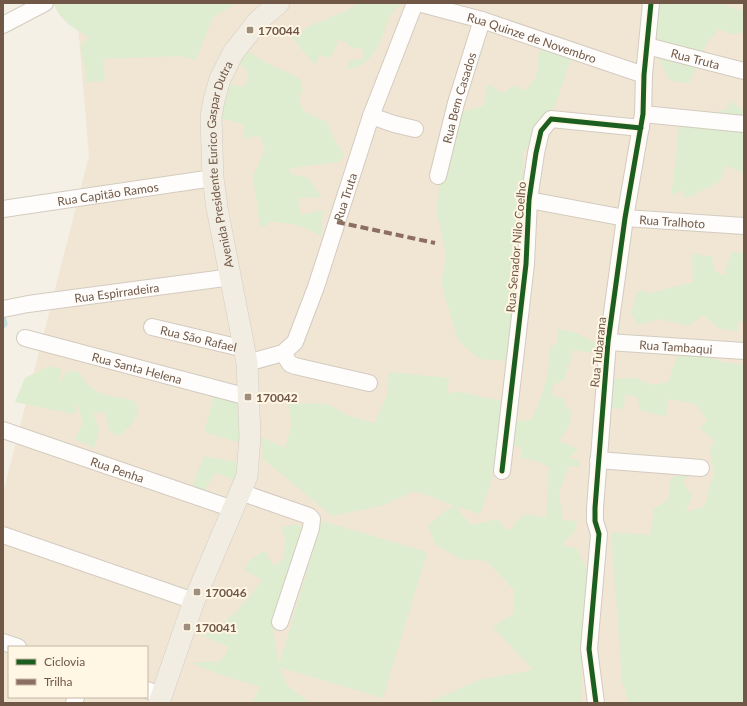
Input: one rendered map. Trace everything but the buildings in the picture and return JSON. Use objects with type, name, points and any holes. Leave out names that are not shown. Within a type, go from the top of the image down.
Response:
[{"type":"main road","name":"Avenida Presidente Eurico Gaspar Dutra","points":[[156,696],[247,476],[250,456],[246,356],[232,277],[217,208],[213,178],[211,117],[220,79],[233,53],[243,38],[258,21],[279,3]]},
{"type":"street","points":[[3,24],[45,3]]},
{"type":"street","name":"Rua Truta","points":[[283,353],[295,342],[313,294],[371,116],[415,3]]},
{"type":"street","name":"Rua Quinze de Novembro","points":[[418,3],[482,20],[644,75]]},
{"type":"street","name":"Rua Tubarana","points":[[596,703],[589,649],[599,534],[595,517],[598,460],[608,342],[625,218],[642,121],[644,75],[651,3]]},
{"type":"street","name":"Rua Bem Casados","points":[[438,176],[456,103],[482,20]]},
{"type":"street","name":"Rua Truta","points":[[647,46],[744,71]]},
{"type":"street","points":[[371,116],[415,129]]},
{"type":"street","name":"Rua Senador Nilo Coelho","points":[[502,471],[526,264],[529,200],[538,140],[541,131],[551,119],[642,121]]},
{"type":"street","points":[[642,121],[744,124]]},
{"type":"street","name":"Rua Capitão Ramos","points":[[3,209],[213,178]]},
{"type":"street","name":"Rua Tralhoto","points":[[529,200],[625,218],[744,226]]},
{"type":"street","name":"Rua Espirradeira","points":[[6,308],[232,277]]},
{"type":"street","name":"Rua São Rafael","points":[[152,327],[246,356]]},
{"type":"street","name":"Rua Santa Helena","points":[[25,338],[248,397]]},
{"type":"street","name":"Rua Tambaqui","points":[[608,342],[744,351]]},
{"type":"street","points":[[246,356],[283,353],[290,364],[295,366],[369,383]]},
{"type":"street","name":"Rua Penha","points":[[3,430],[236,501],[309,516],[312,520],[311,528],[280,622]]},
{"type":"street","points":[[598,460],[701,468]]},
{"type":"street","points":[[3,535],[194,601]]},
{"type":"street","points":[[3,642],[15,646]]},
{"type":"shaded area","points":[[76,3],[744,3],[744,703],[3,703],[3,493],[89,156]]},
{"type":"green space","points":[[54,3],[235,4],[213,17],[196,60],[181,56],[103,59],[105,81],[86,82],[86,71],[80,47],[89,37],[63,19],[59,15]]},
{"type":"green space","points":[[358,3],[399,3],[399,6],[390,16],[381,40],[373,54],[363,64],[356,68],[347,70],[350,60],[364,59],[363,49],[354,48],[339,39],[331,58],[320,55],[315,65],[292,38],[308,27],[342,13]]},
{"type":"green space","points":[[658,3],[720,3],[744,12],[744,32],[735,35],[719,29],[708,41],[689,83],[670,81],[660,61],[655,34]]},
{"type":"green space","points":[[540,46],[571,59],[555,106],[523,154],[523,249],[508,361],[479,359],[458,341],[441,283],[446,257],[437,212],[443,144],[461,112],[484,106],[487,84],[503,93],[514,85],[525,91],[536,78]]},
{"type":"green space","points":[[250,52],[268,64],[288,72],[300,79],[303,91],[299,98],[303,111],[327,122],[336,142],[345,156],[338,162],[290,168],[291,174],[308,178],[322,197],[298,198],[301,215],[323,210],[321,236],[302,227],[284,223],[269,222],[265,227],[260,226],[253,177],[265,148],[260,136],[244,138],[243,124],[222,119],[223,97],[231,84],[243,87],[247,82],[248,72],[232,55]]},
{"type":"green space","points":[[730,101],[744,111],[744,173],[726,166],[719,182],[685,199],[682,190],[671,196],[679,118],[726,110]]},
{"type":"green space","points":[[731,252],[744,253],[744,324],[738,321],[738,332],[718,328],[703,315],[689,326],[659,319],[638,325],[631,313],[638,290],[650,293],[693,282],[692,254],[712,256],[714,270],[724,276]]},
{"type":"green space","points":[[558,329],[577,333],[599,345],[595,353],[573,350],[564,380],[553,385],[552,395],[564,399],[565,406],[572,412],[568,427],[559,441],[578,449],[569,458],[578,460],[581,467],[568,466],[559,493],[563,520],[577,521],[575,531],[562,545],[577,549],[589,574],[588,619],[582,670],[582,703],[427,703],[479,680],[533,670],[493,627],[513,614],[514,590],[486,561],[460,559],[435,544],[428,525],[453,505],[415,491],[384,505],[332,516],[263,459],[261,437],[285,448],[291,426],[288,401],[296,403],[327,404],[349,416],[375,423],[387,395],[389,372],[449,378],[447,394],[456,391],[506,402],[490,484],[480,514],[455,506],[471,525],[498,519],[505,529],[510,530],[523,515],[546,518],[549,467],[536,461],[520,458],[522,448],[511,444],[514,421],[531,420],[539,403],[547,376],[550,348],[557,343]]},
{"type":"green space","points":[[678,353],[706,356],[722,362],[744,365],[744,703],[629,703],[622,681],[611,532],[650,535],[654,509],[668,500],[671,477],[689,475],[683,482],[692,496],[686,512],[704,507],[714,473],[710,452],[714,440],[700,428],[707,420],[696,404],[668,399],[666,417],[640,410],[637,397],[625,394],[624,409],[610,408],[614,379],[636,378],[652,385],[668,382]]},
{"type":"green space","points":[[49,366],[62,369],[58,385],[67,371],[79,372],[85,381],[97,391],[103,394],[136,402],[136,418],[126,430],[116,436],[109,430],[105,412],[93,413],[99,430],[94,448],[74,439],[82,426],[79,405],[74,414],[15,402],[25,378]]},
{"type":"green space","points":[[215,393],[240,399],[240,443],[204,432]]},
{"type":"green space","points":[[204,456],[242,463],[235,480],[215,473],[203,493],[192,487]]},
{"type":"green space","points":[[322,521],[427,552],[383,698],[279,667],[288,686],[310,703],[252,703],[260,687],[218,674],[191,663],[221,661],[229,647],[203,636],[236,612],[262,580],[244,570],[250,560],[265,550],[274,567],[284,558],[285,539],[281,527],[297,524],[309,531],[273,629],[279,665]]},
{"type":"waterway","points":[[3,314],[6,324],[3,327]]},
{"type":"marked path","points":[[337,222],[435,243]]},
{"type":"cycle path","points":[[596,703],[589,649],[599,534],[595,521],[595,508],[608,342],[625,218],[643,114],[644,75],[651,3]]},
{"type":"cycle path","points":[[502,471],[526,264],[529,200],[541,131],[551,119],[641,128]]},
{"type":"place","name":"170044","points":[[250,30]]},
{"type":"place","name":"170042","points":[[248,397]]},
{"type":"place","name":"170046","points":[[197,592]]},
{"type":"place","name":"170041","points":[[187,627]]}]
